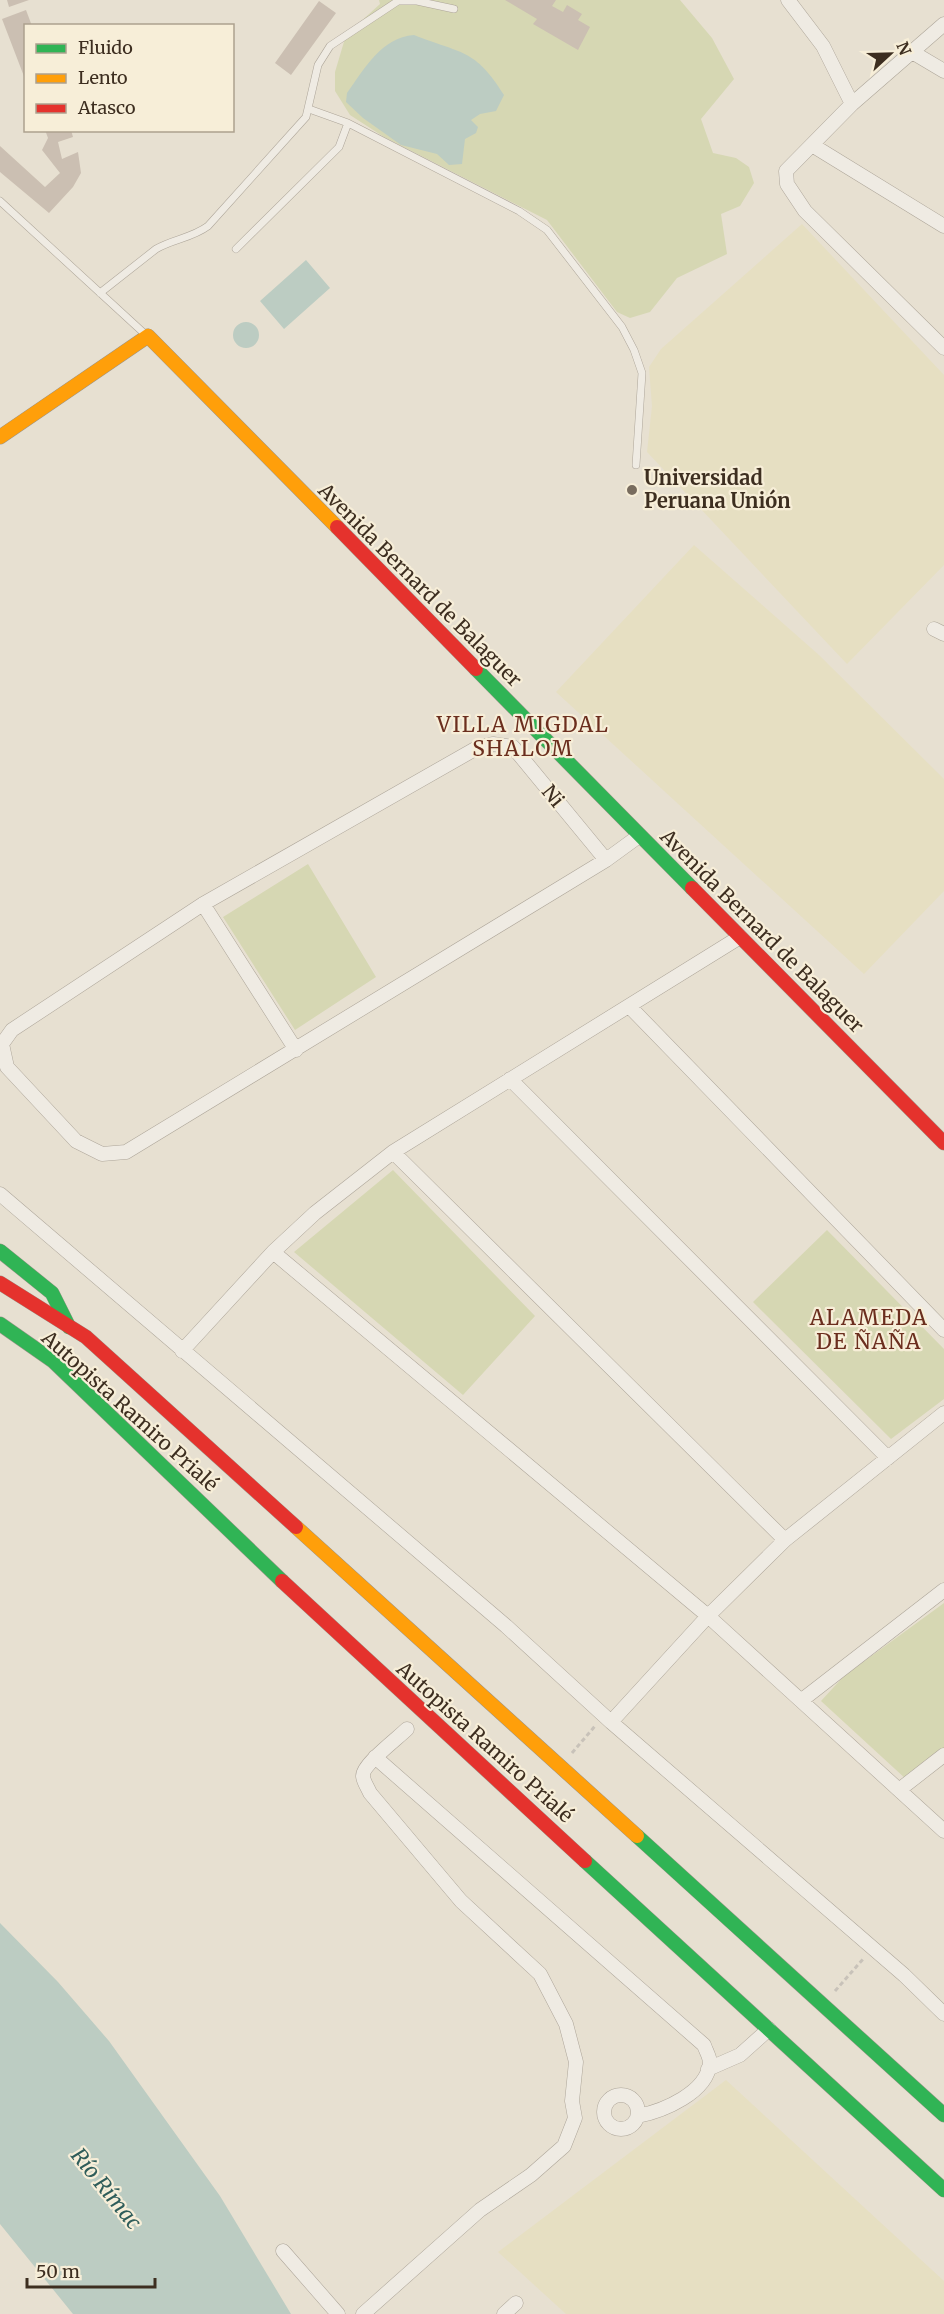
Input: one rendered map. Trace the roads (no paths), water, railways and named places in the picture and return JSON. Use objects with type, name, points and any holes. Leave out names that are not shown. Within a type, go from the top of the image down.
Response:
[{"type":"main road","points":[[0,437],[147,336]]},
{"type":"main road","name":"Avenida Bernard de Balaguer","points":[[147,336],[944,1143]]},
{"type":"main road","points":[[0,1251],[52,1293],[69,1327]]},
{"type":"main road","name":"Autopista Ramiro Prialé","points":[[0,1283],[86,1338],[824,2003],[944,2115]]},
{"type":"main road","name":"Autopista Ramiro Prialé","points":[[0,1324],[53,1361],[122,1425],[306,1605],[944,2190]]},
{"type":"street","points":[[788,0],[823,46],[852,104]]},
{"type":"street","points":[[944,24],[852,104],[786,171],[787,184],[794,198],[944,348]]},
{"type":"street","points":[[912,52],[944,71]]},
{"type":"street","points":[[812,145],[944,226]]},
{"type":"street","name":"Ni","points":[[203,904],[475,749],[493,744],[513,747],[606,860]]},
{"type":"street","points":[[296,1050],[203,904],[12,1030],[2,1044],[7,1067],[76,1141],[102,1154],[126,1152],[296,1050],[606,860],[639,836]]},
{"type":"street","points":[[182,1351],[273,1252],[315,1213],[393,1152],[740,937]]},
{"type":"street","points":[[629,1006],[944,1330]]},
{"type":"street","points":[[510,1079],[888,1458]]},
{"type":"street","points":[[393,1152],[785,1540]]},
{"type":"street","points":[[0,1194],[506,1626],[607,1719],[872,1948],[944,2014]]},
{"type":"street","points":[[273,1252],[708,1616],[944,1831]]},
{"type":"street","points":[[607,1719],[785,1540],[944,1413]]},
{"type":"street","points":[[802,1700],[944,1590]]},
{"type":"street","points":[[363,2314],[480,2210],[531,2175],[564,2146],[575,2118],[572,2101],[576,2062],[566,2024],[540,1974],[461,1901],[370,1793],[362,1775],[366,1764],[407,1729]]},
{"type":"street","points":[[899,1790],[944,1755]]},
{"type":"street","points":[[375,1757],[704,2045],[710,2061],[707,2075],[690,2092],[658,2112],[638,2116]]},
{"type":"street","points":[[708,2068],[740,2055],[755,2044],[769,2029]]},
{"type":"street","points":[[283,2251],[338,2314]]},
{"type":"street","points":[[504,2314],[516,2303]]},
{"type":"lane","points":[[100,293],[156,249],[166,243],[196,234],[208,226],[297,128],[309,109],[318,65],[330,46],[384,8],[398,1],[417,1],[454,9]]},
{"type":"lane","points":[[309,109],[348,123],[519,211],[547,230],[622,327],[634,350],[642,373],[636,465]]},
{"type":"lane","points":[[236,249],[339,147],[348,123]]},
{"type":"lane","points":[[0,201],[147,336]]},
{"type":"water","points":[[414,35],[466,54],[475,60],[494,80],[504,95],[496,111],[480,114],[471,120],[478,127],[476,133],[465,139],[462,164],[449,165],[437,154],[401,145],[363,118],[346,102],[347,93],[367,64],[383,48],[402,37]]},
{"type":"water","points":[[306,260],[330,288],[284,329],[260,301]]},
{"type":"water","points":[[246,322],[255,326],[259,335],[255,344],[246,348],[237,344],[233,335],[237,326]]},
{"type":"water","name":"Río Rímac","points":[[0,1923],[58,1982],[109,2041],[220,2196],[291,2314],[73,2314],[0,2224]]},
{"type":"place","name":"Universidad Peruana Unión","points":[[632,490]]},
{"type":"district","name":"VILLA MIGDAL SHALOM","points":[[523,737]]},
{"type":"district","name":"ALAMEDA DE ÑAÑA","points":[[869,1330]]}]
